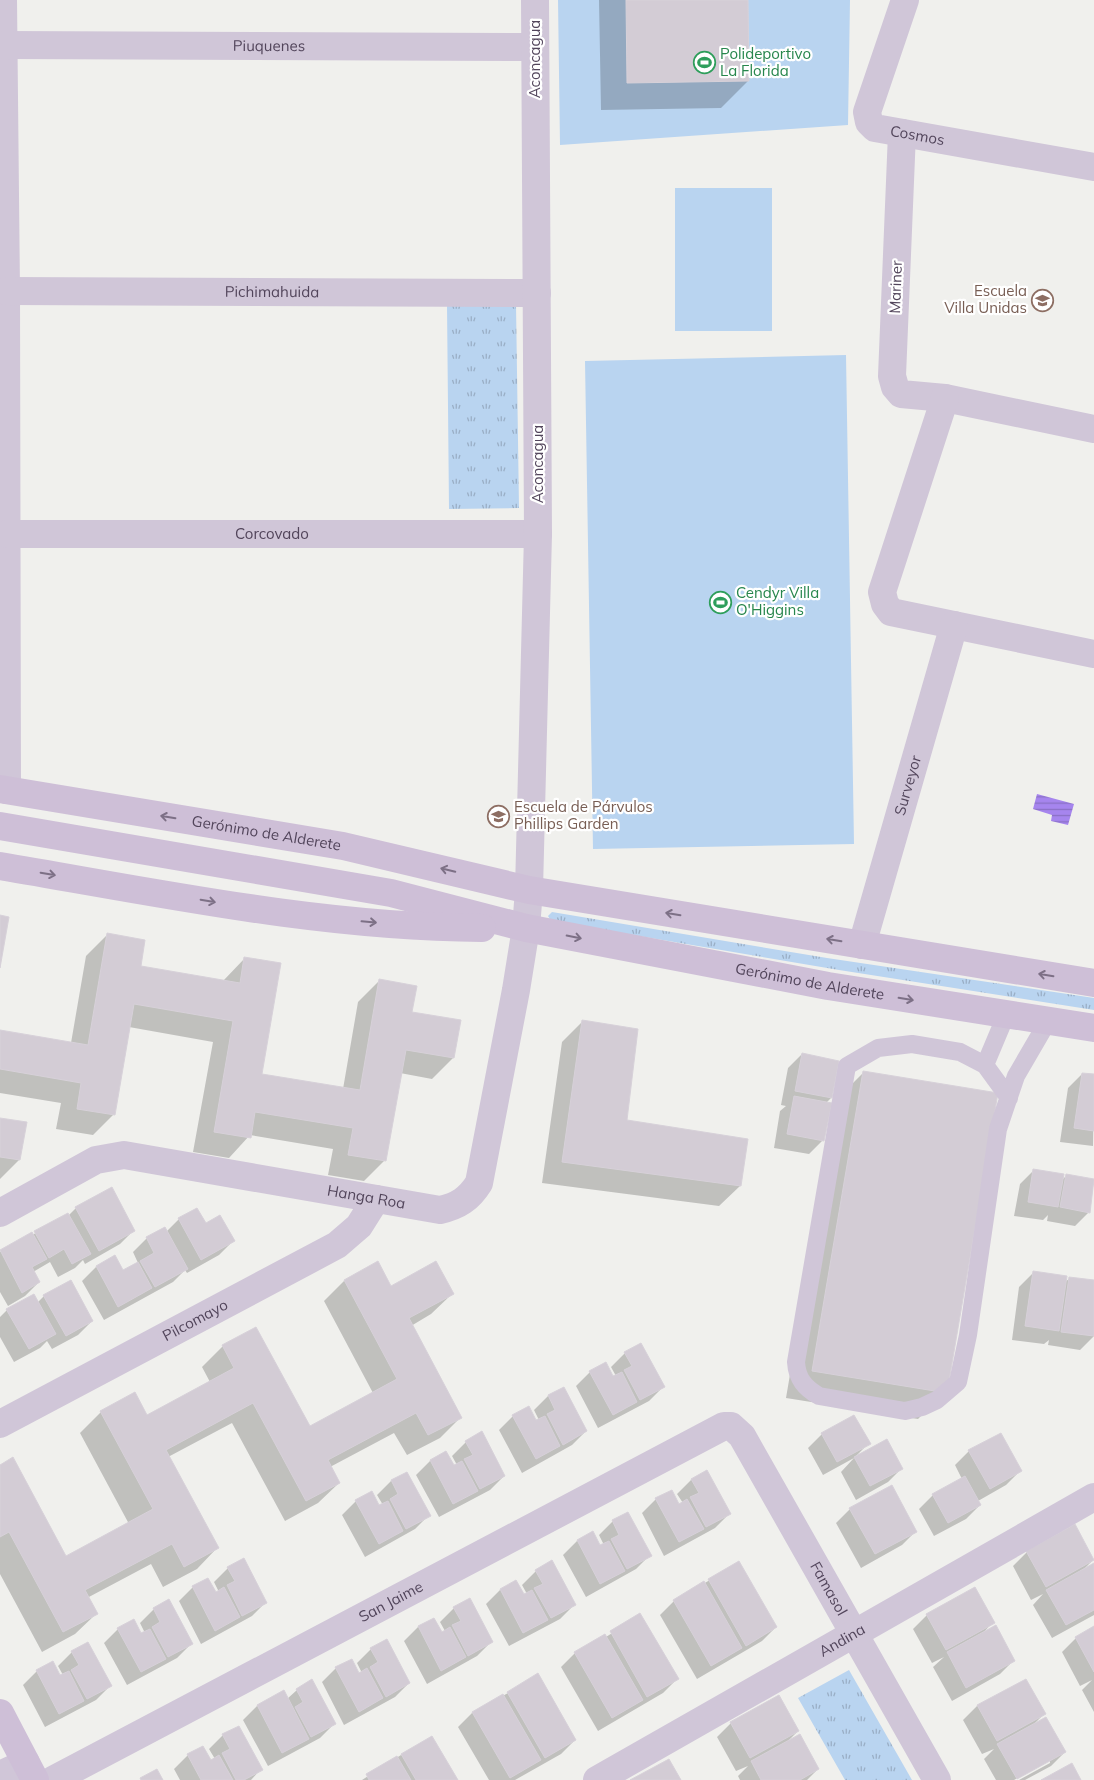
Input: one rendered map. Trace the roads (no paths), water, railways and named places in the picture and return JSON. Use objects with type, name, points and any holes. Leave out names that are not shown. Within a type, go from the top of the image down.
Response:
[{"type":"main road","name":"Gerónimo de Alderete","points":[[3,790],[343,846],[529,890],[1094,984]]},
{"type":"main road","name":"Gerónimo de Alderete","points":[[0,826],[391,893],[526,928],[828,986],[1094,1028]]},
{"type":"main road","name":"Gerónimo de Alderete","points":[[0,866],[317,918],[405,925],[526,928]]},
{"type":"main road","name":"Gerónimo de Alderete","points":[[391,893],[529,890]]},
{"type":"main road","points":[[0,1713],[31,1771]]},
{"type":"street","points":[[3,0],[7,534],[3,790]]},
{"type":"street","name":"Aconcagua","points":[[526,928],[529,890],[538,534],[535,0]]},
{"type":"street","name":"Cosmos","points":[[905,0],[868,112],[868,122],[875,128],[1094,167]]},
{"type":"street","name":"Piuquenes","points":[[4,45],[535,47]]},
{"type":"street","name":"Mariner","points":[[902,133],[892,376],[895,387],[901,394],[945,398],[1094,428]]},
{"type":"street","name":"Pichimahuida","points":[[6,291],[537,293]]},
{"type":"street","points":[[945,398],[882,592],[885,604],[891,612],[1094,654]]},
{"type":"street","name":"Corcovado","points":[[7,534],[538,534]]},
{"type":"street","name":"Surveyor","points":[[862,945],[954,625]]},
{"type":"street","name":"Hanga Roa","points":[[0,1213],[96,1160],[124,1155],[440,1210],[453,1207],[465,1200],[479,1183],[526,928]]},
{"type":"street","name":"Pilcomayo","points":[[0,1424],[337,1245],[358,1226],[376,1199]]},
{"type":"street","name":"Famasol","points":[[732,1426],[742,1436],[937,1780]]},
{"type":"street","name":"San Jaime","points":[[53,1780],[716,1428],[732,1426]]},
{"type":"street","name":"Andina","points":[[597,1780],[854,1634],[1092,1504]]},
{"type":"street","points":[[0,1776],[31,1771]]},
{"type":"lane","points":[[985,1065],[1006,1015]]},
{"type":"lane","points":[[1008,1098],[985,1065],[960,1052],[912,1044],[878,1048],[847,1066],[796,1362],[799,1378],[810,1391],[819,1396],[905,1411],[922,1407],[937,1400],[958,1382],[968,1336],[998,1129],[1016,1076],[1048,1021]]},
{"type":"place","name":"Polideportivo La Florida","points":[[704,63]]},
{"type":"place","name":"Escuela Villa Unidas","points":[[1043,300]]},
{"type":"place","name":"Cendyr Villa O'Higgins","points":[[720,602]]},
{"type":"place","name":"Escuela de Párvulos Phillips Garden","points":[[498,816]]}]
